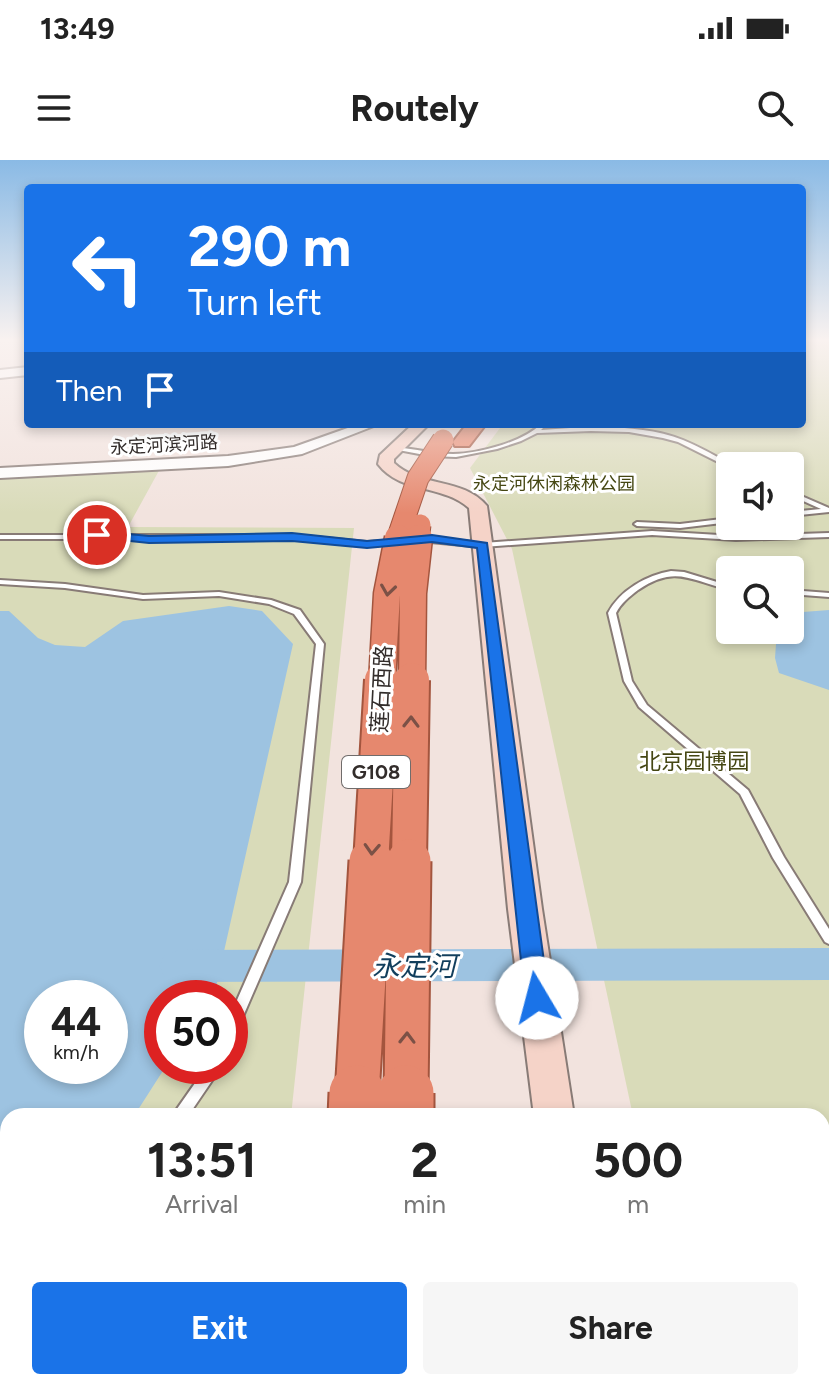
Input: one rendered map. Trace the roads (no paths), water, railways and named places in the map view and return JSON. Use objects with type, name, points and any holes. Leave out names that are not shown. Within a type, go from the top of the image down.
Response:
[{"type":"highway","name":"莲石西路","points":[[356,1108],[387,594],[400,525],[413,489],[452,431]]},
{"type":"highway","name":"莲石西路","points":[[406,1108],[413,593],[420,525],[438,480],[452,431]]},
{"type":"main road","points":[[452,431],[396,449],[386,458],[386,464],[396,475],[473,500],[478,506],[525,909],[553,1108]]},
{"type":"street","name":"永定河滨河路","points":[[0,473],[228,461],[297,451],[361,428]]},
{"type":"lane","points":[[539,432],[542,428]]},
{"type":"lane","points":[[396,449],[462,456],[539,432],[577,429],[641,433],[678,440],[716,459]]},
{"type":"lane","points":[[804,499],[829,510]]},
{"type":"lane","points":[[804,513],[829,510]]},
{"type":"lane","points":[[637,524],[680,526],[716,522]]},
{"type":"lane","points":[[0,537],[292,537],[367,544],[432,538],[483,545],[652,533],[736,538],[829,535]]},
{"type":"lane","points":[[716,586],[687,574],[662,572],[649,578],[616,604],[612,613],[628,681],[644,707],[744,792],[779,858],[829,939]]},
{"type":"lane","points":[[0,582],[65,586],[143,597],[219,594],[271,602],[297,612],[320,644],[295,882],[248,990]]},
{"type":"lane","points":[[804,593],[829,595]]},
{"type":"lane","points":[[185,1108],[202,1084]]},
{"type":"water","points":[[229,606],[262,611],[293,644],[218,980],[144,980],[144,1084],[154,1084],[139,1108],[0,1108],[0,611],[9,611],[38,638],[55,645],[85,647],[123,621]]},
{"type":"water","points":[[829,610],[829,690],[779,673],[775,658],[776,644],[804,644],[804,612]]},
{"type":"waterway","name":"永定河","points":[[179,966],[829,964]]},
{"type":"park label","name":"永定河休闲森林公园","points":[[554,484]]},
{"type":"park label","name":"北京园博园","points":[[694,761]]}]
